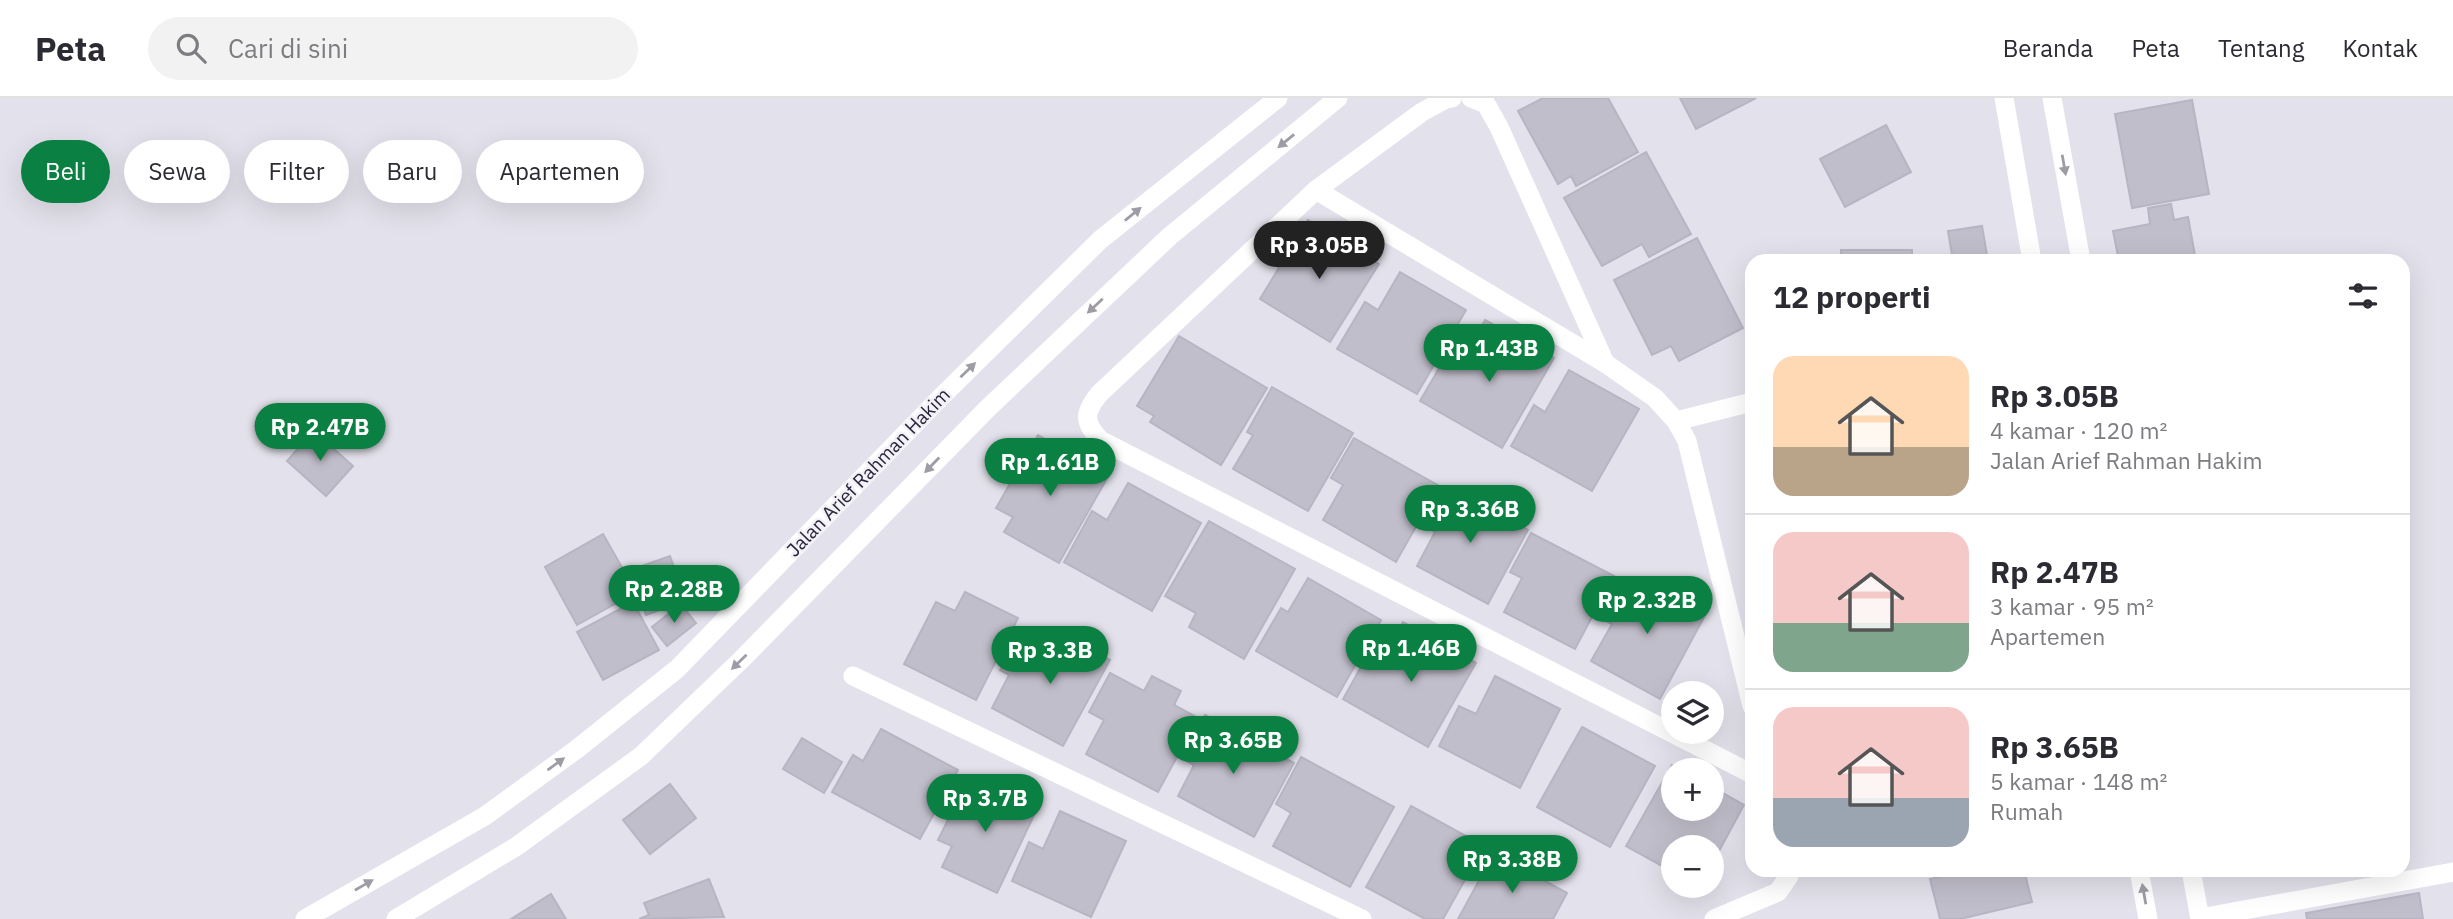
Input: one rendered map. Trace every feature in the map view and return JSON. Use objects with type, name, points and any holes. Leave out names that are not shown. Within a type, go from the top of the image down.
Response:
[{"type":"street","name":"Jalan Arief Rahman Hakim","points":[[305,919],[485,816],[577,749],[677,668],[940,398],[1100,240],[1278,98]]},
{"type":"street","name":"Jalan Arief Rahman Hakim","points":[[396,919],[517,846],[641,756],[742,659],[988,408],[1150,255],[1338,98]]},
{"type":"street","points":[[1452,98],[1422,112],[1316,190],[1099,394],[1088,408],[1087,418],[1091,429],[1100,440],[1745,771]]},
{"type":"street","points":[[1471,98],[1486,104],[1499,127],[1605,363]]},
{"type":"street","points":[[2004,98],[2031,254]]},
{"type":"street","points":[[2052,98],[2080,254]]},
{"type":"street","points":[[1316,190],[1605,363],[1655,398],[1676,421],[1687,441],[1745,677]]},
{"type":"street","points":[[1676,421],[1745,403]]},
{"type":"street","points":[[853,676],[1362,919]]},
{"type":"street","points":[[2192,877],[2200,918],[2453,872]]},
{"type":"street","points":[[1714,919],[1778,892],[1788,877]]},
{"type":"street","points":[[2140,877],[2148,919]]},
{"type":"building","points":[[1543,98],[1608,98],[1638,152],[1576,186],[1571,176],[1558,184],[1518,111]]},
{"type":"building","points":[[1680,98],[1756,98],[1696,129]]},
{"type":"building","points":[[2192,100],[2209,194],[2132,208],[2115,114]]},
{"type":"building","points":[[1886,125],[1911,172],[1845,207],[1820,159]]},
{"type":"building","points":[[1646,152],[1691,234],[1649,257],[1642,244],[1602,266],[1564,198]]},
{"type":"building","points":[[2171,204],[2174,220],[2188,217],[2195,254],[2118,254],[2113,231],[2150,224],[2148,208]]},
{"type":"building","points":[[1308,220],[1379,264],[1330,342],[1260,299]]},
{"type":"building","points":[[1982,226],[1987,254],[1952,254],[1948,231]]},
{"type":"building","points":[[1697,238],[1743,328],[1679,361],[1671,346],[1652,355],[1614,280]]},
{"type":"building","points":[[1841,250],[1912,250],[1912,254],[1841,254]]},
{"type":"building","points":[[1400,272],[1466,310],[1417,394],[1337,349],[1365,302],[1378,310]]},
{"type":"building","points":[[1485,320],[1554,358],[1502,448],[1420,401],[1448,353],[1462,361]]},
{"type":"building","points":[[1179,336],[1267,388],[1221,465],[1150,422],[1154,416],[1137,406]]},
{"type":"building","points":[[1569,370],[1639,409],[1592,491],[1511,446],[1534,405],[1545,412]]},
{"type":"building","points":[[1272,387],[1353,433],[1308,511],[1233,469],[1253,435],[1247,432]]},
{"type":"building","points":[[314,431],[353,466],[326,496],[287,461]]},
{"type":"building","points":[[1038,435],[1109,475],[1059,563],[1004,532],[1013,517],[996,508]]},
{"type":"building","points":[[1354,438],[1439,486],[1396,562],[1323,520],[1343,485],[1331,478]]},
{"type":"building","points":[[1128,483],[1201,523],[1152,611],[1064,562],[1092,511],[1107,520]]},
{"type":"building","points":[[1444,486],[1528,530],[1488,604],[1417,566],[1435,532],[1423,525]]},
{"type":"building","points":[[1209,521],[1295,569],[1244,659],[1189,627],[1196,613],[1165,596]]},
{"type":"building","points":[[1531,533],[1614,576],[1575,649],[1504,612],[1522,578],[1510,572]]},
{"type":"building","points":[[603,534],[636,592],[577,625],[545,567]]},
{"type":"building","points":[[670,556],[686,601],[646,615],[630,570]]},
{"type":"building","points":[[1308,578],[1381,620],[1337,697],[1256,651],[1281,608],[1288,612]]},
{"type":"building","points":[[1658,582],[1708,610],[1670,681],[1661,681],[1660,699],[1591,661],[1612,624],[1597,616],[1615,584],[1648,602]]},
{"type":"building","points":[[965,592],[1018,618],[976,700],[904,664],[936,602],[955,611]]},
{"type":"building","points":[[633,602],[659,650],[603,680],[577,632]]},
{"type":"building","points":[[681,604],[696,623],[667,646],[652,627]]},
{"type":"building","points":[[1403,622],[1476,663],[1428,747],[1343,699],[1366,658],[1379,665]]},
{"type":"building","points":[[1056,631],[1110,660],[1063,746],[992,708],[1009,675],[1000,670],[1016,640],[1044,655]]},
{"type":"building","points":[[1110,673],[1144,691],[1152,676],[1181,691],[1174,705],[1198,718],[1158,792],[1086,754],[1104,720],[1089,712]]},
{"type":"building","points":[[1495,676],[1560,709],[1520,788],[1439,746],[1459,706],[1476,714]]},
{"type":"building","points":[[1205,715],[1294,763],[1254,837],[1178,796],[1194,765],[1181,758]]},
{"type":"building","points":[[1582,727],[1655,766],[1610,847],[1537,807]]},
{"type":"building","points":[[881,729],[958,770],[920,839],[832,792],[853,755],[863,761]]},
{"type":"building","points":[[802,738],[842,762],[824,793],[783,769]]},
{"type":"building","points":[[1301,757],[1394,807],[1350,887],[1273,846],[1291,813],[1276,804]]},
{"type":"building","points":[[969,777],[1037,809],[997,893],[942,867],[952,846],[938,840]]},
{"type":"building","points":[[670,784],[696,818],[650,854],[623,820]]},
{"type":"building","points":[[1661,784],[1661,821],[1724,821],[1724,794],[1744,805],[1724,842],[1724,835],[1661,835],[1661,865],[1626,846]]},
{"type":"building","points":[[1411,806],[1484,846],[1443,919],[1425,919],[1366,887]]},
{"type":"building","points":[[1060,811],[1126,841],[1091,917],[1012,881],[1029,842],[1043,849]]},
{"type":"building","points":[[1494,853],[1567,893],[1553,919],[1458,919]]},
{"type":"building","points":[[2026,877],[2032,902],[1960,919],[1940,919],[1930,879]]},
{"type":"building","points":[[709,879],[724,917],[639,919],[649,915],[644,903]]},
{"type":"building","points":[[2419,893],[2423,919],[2307,919],[2306,913]]},
{"type":"building","points":[[551,894],[566,919],[511,919]]}]
